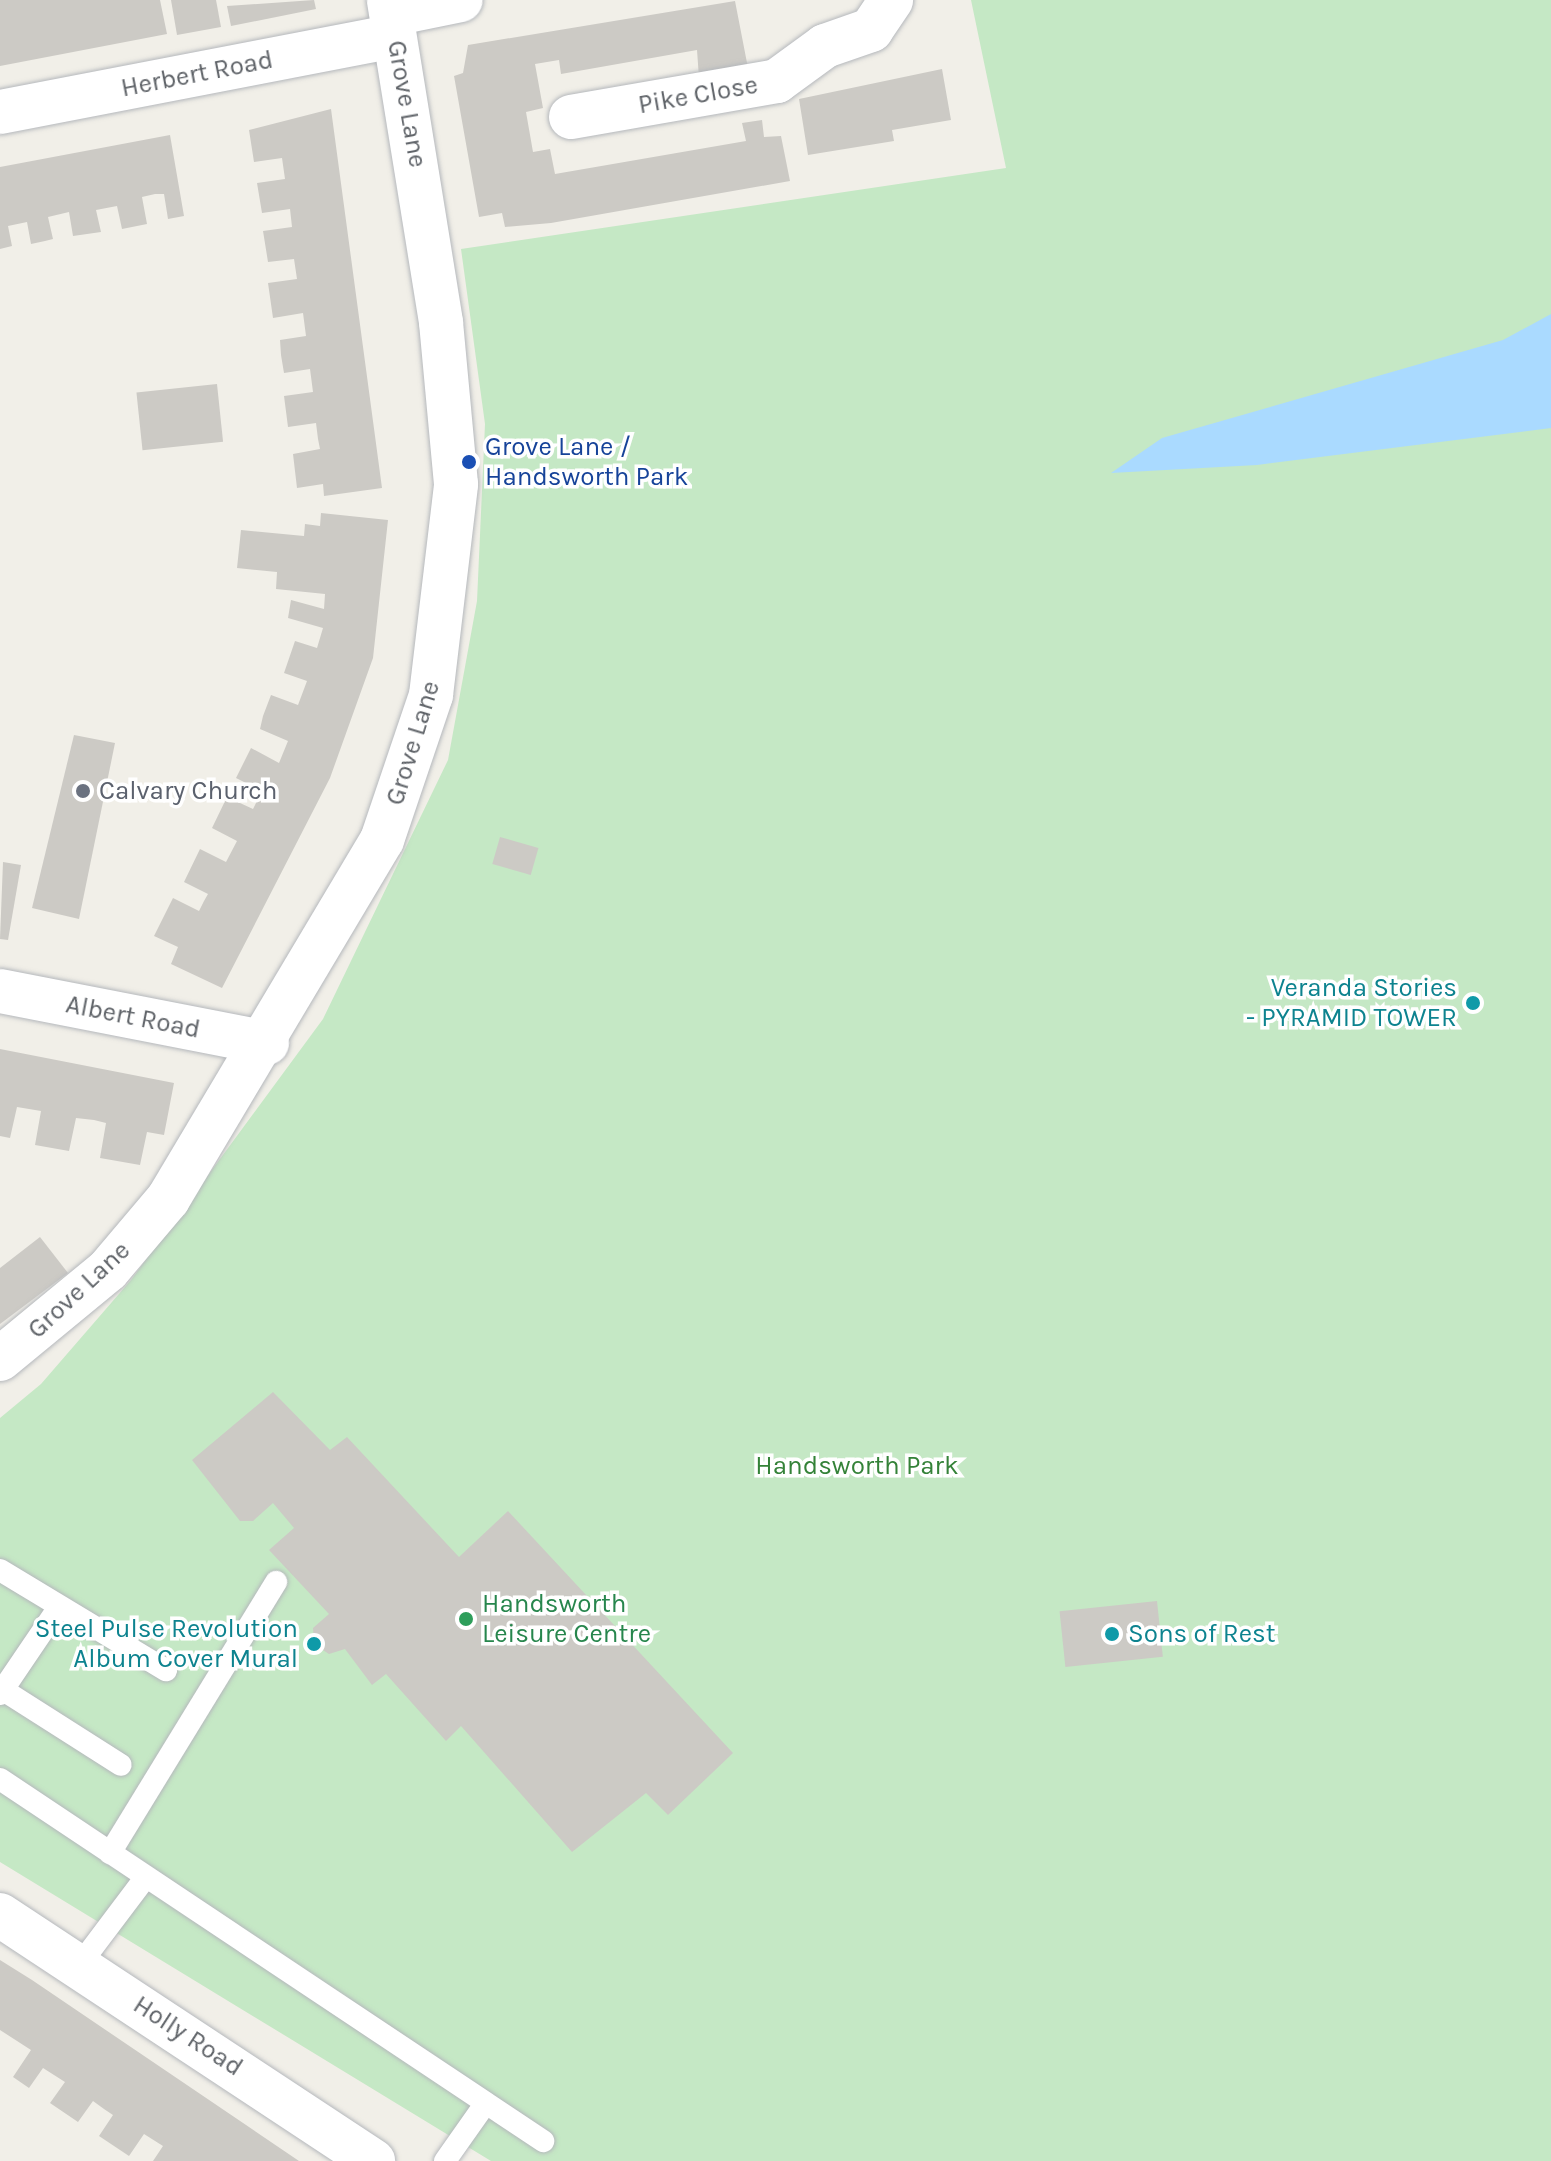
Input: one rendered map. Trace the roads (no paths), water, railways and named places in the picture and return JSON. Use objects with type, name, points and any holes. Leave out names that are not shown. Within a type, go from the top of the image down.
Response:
[{"type":"street","name":"Herbert Road","points":[[0,112],[461,0]]},
{"type":"street","name":"Pike Close","points":[[571,117],[777,81],[825,46],[871,30],[891,0]]},
{"type":"street","name":"Grove Lane","points":[[0,1359],[108,1270],[168,1199],[267,1043],[382,840],[431,695],[447,601],[456,484],[450,392],[392,17]]},
{"type":"street","name":"Albert Road","points":[[0,991],[267,1043]]},
{"type":"street","name":"Holly Road","points":[[0,1915],[373,2161]]},
{"type":"lane","points":[[0,1570],[166,1670]]},
{"type":"lane","points":[[110,1853],[276,1582]]},
{"type":"lane","points":[[59,1607],[1,1691],[121,1765]]},
{"type":"lane","points":[[0,1779],[543,2141]]},
{"type":"lane","points":[[78,1967],[145,1878]]},
{"type":"lane","points":[[445,2161],[485,2104]]},
{"type":"water","points":[[1551,314],[1551,428],[1257,465],[1111,473],[1162,438],[1503,340]]},
{"type":"place","name":"Grove Lane / Handsworth Park","points":[[469,462]]},
{"type":"place","name":"Calvary Church","points":[[83,791]]},
{"type":"place","name":"Veranda Stories - PYRAMID TOWER","points":[[1473,1003]]},
{"type":"place","name":"Handsworth Leisure Centre","points":[[466,1619]]},
{"type":"place","name":"Sons of Rest","points":[[1112,1634]]},
{"type":"place","name":"Steel Pulse Revolution Album Cover Mural","points":[[314,1644]]},
{"type":"park label","name":"Handsworth Park","points":[[857,1466]]}]
